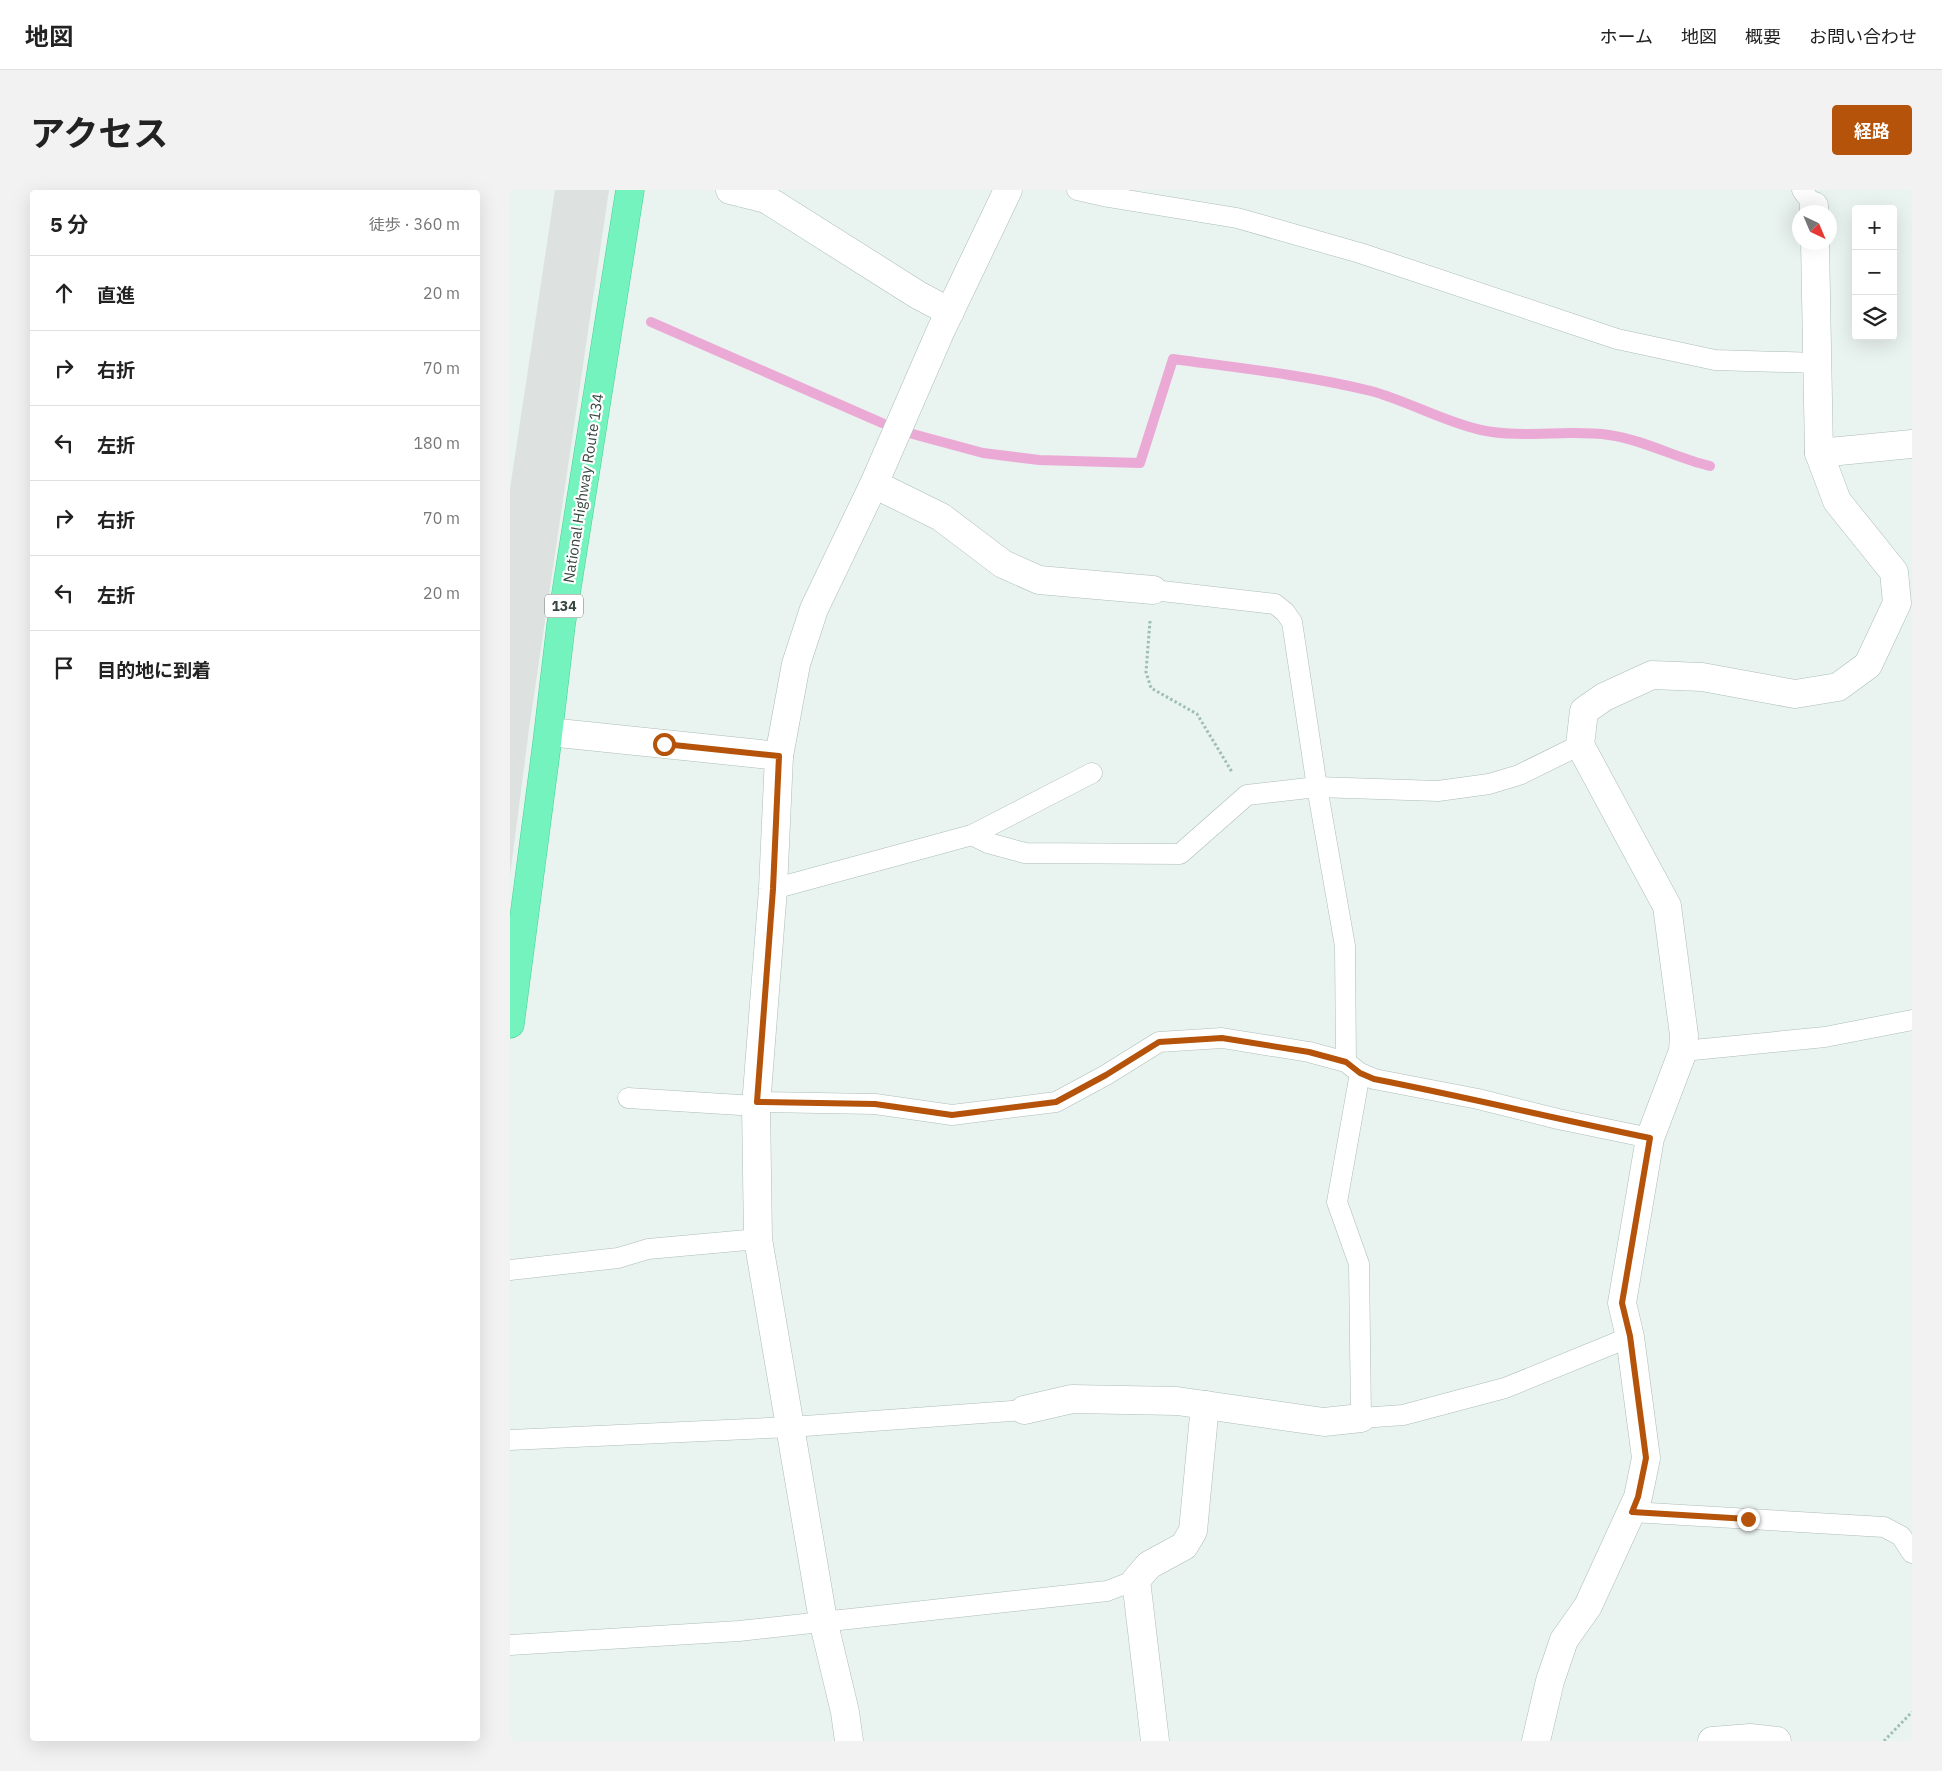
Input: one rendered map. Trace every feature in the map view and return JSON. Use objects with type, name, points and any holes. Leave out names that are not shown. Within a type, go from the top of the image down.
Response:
[{"type":"highway","name":"National Highway Route 134","points":[[510,1024],[549,732],[561,625],[630,190]]},
{"type":"street","points":[[730,190],[766,199],[918,295],[950,312]]},
{"type":"street","points":[[849,1741],[846,1712],[823,1620],[758,1239],[756,1104],[773,889],[779,756],[796,664],[814,609],[874,484],[950,312],[1008,190]]},
{"type":"street","points":[[1536,1741],[1550,1681],[1564,1640],[1588,1606],[1638,1497],[1646,1458],[1630,1336],[1622,1303],[1650,1138],[1683,1051],[1684,1035],[1667,906],[1580,745],[1584,711],[1604,697],[1652,675],[1702,676],[1795,694],[1838,686],[1868,665],[1897,603],[1894,572],[1837,501],[1819,452],[1815,250]]},
{"type":"street","points":[[1819,452],[1912,444]]},
{"type":"street","points":[[874,484],[941,516],[1003,564],[1038,580],[1153,590]]},
{"type":"street","points":[[549,732],[779,756]]},
{"type":"street","points":[[1024,1410],[1072,1399],[1177,1401],[1324,1422],[1361,1418]]},
{"type":"street","points":[[1155,1741],[1136,1580],[1149,1566],[1184,1546],[1194,1531],[1205,1405]]},
{"type":"street","points":[[1712,1741],[1750,1738],[1777,1741]]},
{"type":"lane","points":[[1077,190],[1108,197],[1237,218],[1360,253],[1617,339],[1715,360],[1817,363]]},
{"type":"lane","points":[[1153,590],[1275,604],[1285,612],[1292,622],[1317,787],[1345,946],[1353,1068],[1337,1202],[1359,1264],[1361,1418],[1403,1415],[1505,1388],[1630,1336]]},
{"type":"lane","points":[[972,835],[988,843],[1025,853],[1180,854],[1247,795],[1317,787],[1438,790],[1489,784],[1519,775],[1580,745]]},
{"type":"lane","points":[[773,889],[972,835],[1092,773]]},
{"type":"lane","points":[[1683,1051],[1825,1037],[1912,1020]]},
{"type":"lane","points":[[628,1098],[756,1104],[875,1104],[952,1115],[1056,1102],[1106,1075],[1159,1042],[1222,1038],[1309,1052],[1353,1068],[1374,1079],[1478,1099],[1558,1119],[1650,1138]]},
{"type":"lane","points":[[510,1270],[618,1258],[648,1248],[758,1239]]},
{"type":"lane","points":[[510,1440],[791,1427],[1024,1410]]},
{"type":"lane","points":[[1632,1512],[1884,1527],[1901,1536],[1912,1553]]},
{"type":"lane","points":[[510,1645],[739,1630],[1107,1591],[1136,1580]]},
{"type":"path","points":[[1153,590],[1146,672],[1151,688],[1197,714],[1247,795]]},
{"type":"path","points":[[1884,1741],[1912,1712]]},
{"type":"shaded area","points":[[555,190],[609,190],[529,729],[510,876],[510,489]]},
{"type":"waterway","points":[[651,322],[882,423]]},
{"type":"waterway","points":[[909,433],[983,453],[1039,460],[1140,463],[1173,359],[1297,376],[1347,385],[1399,400],[1453,422],[1497,433],[1593,433],[1622,437],[1710,466]]},
{"type":"route","points":[[664,744],[779,756],[773,889],[757,1102],[875,1104],[952,1115],[1056,1102],[1106,1075],[1159,1042],[1222,1038],[1309,1052],[1346,1062],[1360,1073],[1374,1079],[1478,1099],[1558,1119],[1650,1138],[1622,1303],[1630,1336],[1646,1458],[1638,1497],[1632,1512],[1748,1519]]}]
